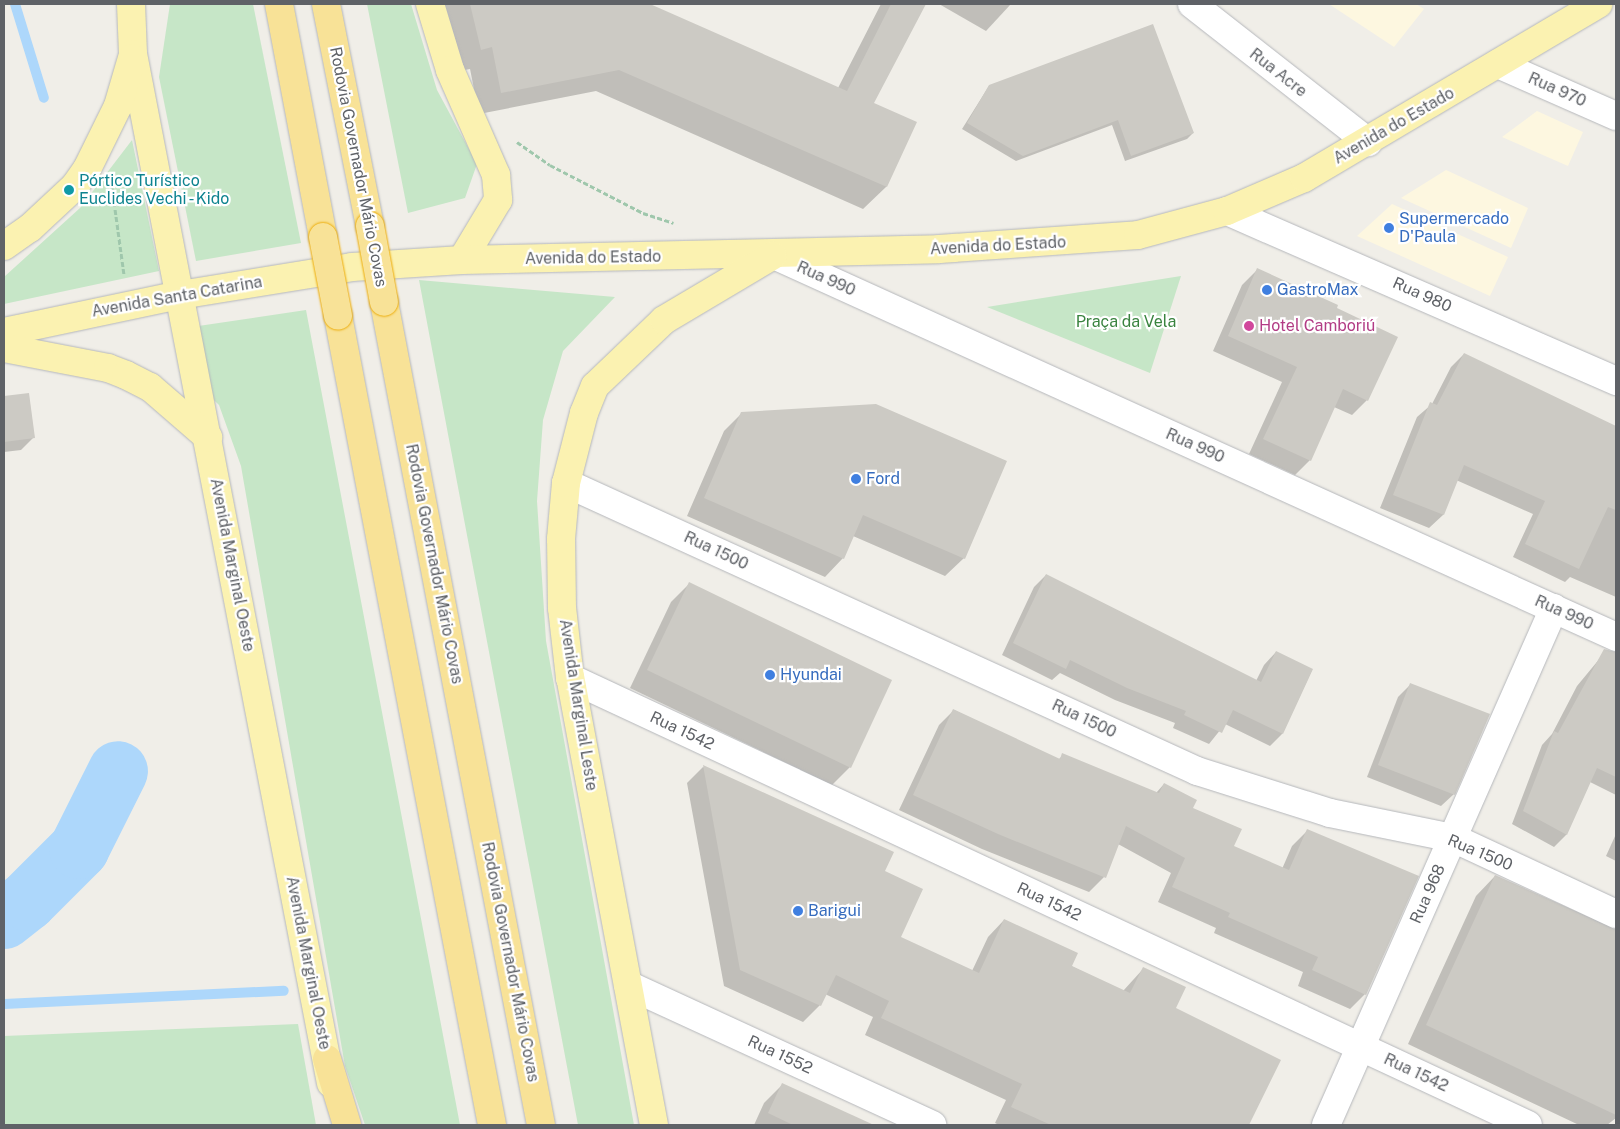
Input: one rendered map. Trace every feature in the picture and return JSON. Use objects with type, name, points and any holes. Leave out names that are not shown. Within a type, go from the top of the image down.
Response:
[{"type":"highway","points":[[278,4],[492,1125]]},
{"type":"highway","name":"Rodovia Governador Mário Covas","points":[[326,4],[541,1125]]},
{"type":"highway","points":[[326,1059],[347,1125]]},
{"type":"main road","name":"Avenida Marginal Oeste","points":[[131,4],[133,54],[339,1125]]},
{"type":"main road","points":[[430,4],[450,70],[496,175],[498,200],[462,260]]},
{"type":"main road","name":"Avenida do Estado","points":[[352,267],[462,260],[774,255],[1085,242],[1138,235],[1228,211],[1304,178],[1368,142],[1593,7],[1616,5]]},
{"type":"main road","points":[[4,246],[30,228],[75,186],[87,169],[118,106],[133,54]]},
{"type":"main road","name":"Avenida Marginal Leste","points":[[654,1125],[570,678],[562,608],[560,539],[566,483],[584,412],[595,386],[664,320],[774,255]]},
{"type":"main road","name":"Avenida Santa Catarina","points":[[4,332],[180,295],[352,267]]},
{"type":"main road","points":[[4,348],[108,368],[126,375],[150,387],[208,437]]},
{"type":"street","name":"Rua Acre","points":[[1192,4],[1191,6],[1368,142]]},
{"type":"street","name":"Rua 970","points":[[1498,64],[1616,116]]},
{"type":"street","name":"Rua 980","points":[[1228,211],[1616,380]]},
{"type":"street","name":"Rua 990","points":[[774,255],[1616,637]]},
{"type":"street","name":"Rua 1500","points":[[566,483],[1197,770],[1330,813],[1453,838],[1616,914]]},
{"type":"street","name":"Rua 968","points":[[1326,1125],[1554,608]]},
{"type":"street","name":"Rua 1542","points":[[570,678],[1528,1125]]},
{"type":"street","name":"Rua 1552","points":[[628,985],[932,1125]]},
{"type":"path","points":[[511,138],[550,165],[643,213],[680,225]]},
{"type":"path","points":[[111,179],[125,282]]},
{"type":"shaded area","points":[[1329,4],[1416,4],[1424,9],[1394,47]]},
{"type":"shaded area","points":[[1537,111],[1583,132],[1568,166],[1502,137]]},
{"type":"shaded area","points":[[1446,170],[1528,208],[1511,248],[1401,198]]},
{"type":"shaded area","points":[[1392,204],[1508,257],[1490,296],[1357,236]]},
{"type":"green space","points":[[170,4],[253,4],[301,243],[196,261],[159,77]]},
{"type":"green space","points":[[367,4],[411,4],[437,90],[477,164],[465,198],[408,213]]},
{"type":"green space","points":[[132,140],[159,271],[4,304],[4,277],[80,208]]},
{"type":"green space","name":"Praça da Vela","points":[[1181,276],[1150,373],[987,307]]},
{"type":"green space","points":[[419,280],[615,297],[563,351],[543,420],[537,501],[546,641],[634,1125],[578,1125]]},
{"type":"green space","points":[[306,310],[460,1125],[365,1125],[345,1066],[241,466],[219,405],[185,372],[178,329]]},
{"type":"green space","points":[[298,1024],[316,1125],[4,1125],[4,1036]]},
{"type":"building","points":[[470,4],[650,4],[847,91],[891,4],[926,4],[874,103],[917,122],[887,187],[619,70],[501,93],[492,47],[481,50]]},
{"type":"building","points":[[1153,24],[1194,133],[1131,156],[1118,120],[1023,156],[967,123],[989,85]]},
{"type":"building","points":[[1257,268],[1338,305],[1337,308],[1398,337],[1368,401],[1343,389],[1311,461],[1263,439],[1297,367],[1228,336]]},
{"type":"building","points":[[1464,353],[1616,426],[1616,510],[1608,507],[1579,569],[1525,544],[1545,501],[1464,465],[1444,515],[1393,495],[1430,402],[1437,405]]},
{"type":"building","points":[[29,393],[35,438],[4,442],[4,396]]},
{"type":"building","name":"Ford","points":[[876,404],[1007,461],[965,559],[863,515],[844,559],[704,498],[741,412]]},
{"type":"building","points":[[1046,574],[1261,682],[1276,651],[1313,669],[1283,734],[1233,710],[1222,733],[1184,715],[1186,711],[1127,688],[1070,660],[1066,669],[1013,643]]},
{"type":"building","name":"Hyundai","points":[[689,582],[892,680],[851,768],[647,670]]},
{"type":"building","points":[[1604,649],[1616,652],[1616,777],[1597,768],[1567,835],[1523,811],[1554,731],[1558,733]]},
{"type":"building","points":[[1410,683],[1490,714],[1455,795],[1378,765]]},
{"type":"building","points":[[953,709],[1060,759],[1062,753],[1159,793],[1164,783],[1197,800],[1193,808],[1242,829],[1234,846],[1289,870],[1307,829],[1419,876],[1366,995],[1312,970],[1318,957],[1228,917],[1230,913],[1172,887],[1185,858],[1126,826],[1106,878],[998,834],[913,795]]},
{"type":"building","points":[[703,765],[894,852],[885,871],[923,889],[901,937],[979,973],[1004,919],[1078,953],[1072,966],[1130,993],[1143,967],[1186,987],[1176,1008],[1281,1060],[1249,1125],[1051,1125],[1011,1107],[1022,1084],[881,1018],[889,1001],[836,975],[821,1006],[740,970]]},
{"type":"building","points":[[1495,875],[1616,929],[1616,1115],[1426,1025]]},
{"type":"building","points":[[782,1083],[874,1125],[793,1125],[768,1113]]},
{"type":"waterway","points":[[15,4],[44,98]]},
{"type":"waterway","points":[[4,919],[27,901],[79,849],[118,771]]},
{"type":"waterway","points":[[4,1004],[284,991]]},
{"type":"place","name":"Pórtico Turístico Euclides Vechi - Kido","points":[[69,190]]},
{"type":"place","name":"Supermercado D'Paula","points":[[1389,228]]},
{"type":"place","name":"GastroMax","points":[[1267,290]]},
{"type":"place","name":"Hotel Camboriú","points":[[1249,326]]},
{"type":"place","name":"Ford","points":[[856,479]]},
{"type":"place","name":"Hyundai","points":[[770,675]]},
{"type":"place","name":"Barigui","points":[[798,911]]}]
